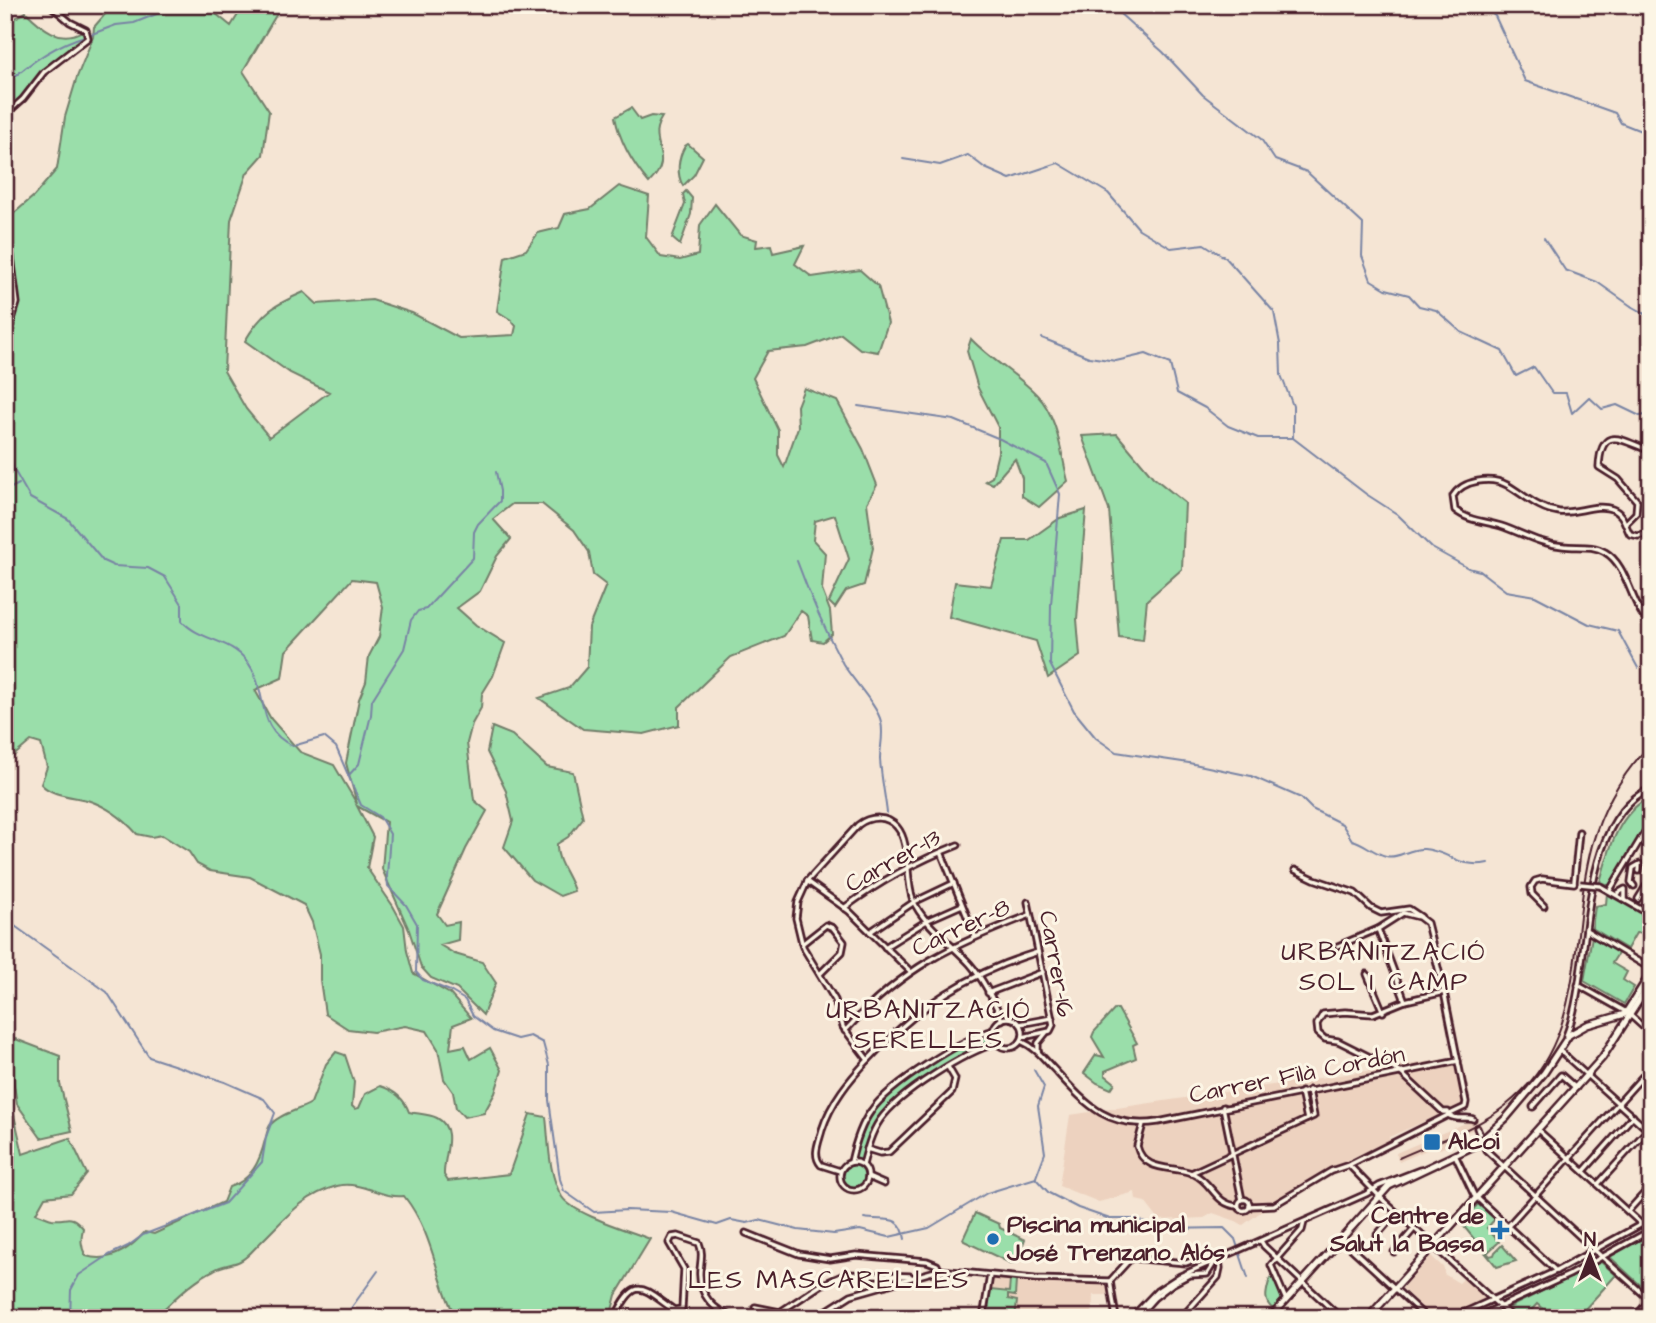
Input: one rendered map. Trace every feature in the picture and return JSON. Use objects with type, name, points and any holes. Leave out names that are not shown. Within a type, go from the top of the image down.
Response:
[{"type":"main road","points":[[1368,1318],[1606,1053],[1651,971]]},
{"type":"main road","points":[[1270,1318],[1391,1185],[1478,1144],[1518,1104],[1561,1047],[1580,1028],[1628,1014],[1651,982]]},
{"type":"main road","points":[[1612,1018],[1618,1023],[1619,1033]]},
{"type":"street","points":[[5,115],[23,99],[44,72],[88,38],[86,30],[70,22],[50,5]]},
{"type":"street","points":[[5,236],[12,256],[17,303],[5,343]]},
{"type":"street","points":[[5,355],[8,369]]},
{"type":"street","points":[[1626,523],[1636,513],[1637,501],[1618,479],[1599,467],[1601,447],[1606,440],[1617,439],[1651,451]]},
{"type":"street","points":[[1651,532],[1638,536],[1628,533],[1626,523],[1617,512],[1609,508],[1569,512],[1545,509],[1497,481],[1468,484],[1458,489],[1453,496],[1455,510],[1468,517],[1499,525],[1546,543],[1586,546],[1605,551],[1617,564],[1638,610],[1651,625]]},
{"type":"street","points":[[1598,1184],[1650,1130],[1587,1075],[1561,1047],[1572,1018],[1594,876],[1606,840],[1623,810],[1635,797],[1651,788]]},
{"type":"street","points":[[868,1060],[845,1031],[835,1000],[802,944],[796,924],[796,912],[807,881],[858,825],[875,818],[889,821],[901,832],[914,902],[978,975],[1002,1020]]},
{"type":"street","points":[[1610,890],[1651,822]]},
{"type":"street","points":[[1574,883],[1580,832]]},
{"type":"street","points":[[1641,839],[1649,847],[1650,867]]},
{"type":"street","name":"Carrer-13","points":[[844,908],[907,867],[958,845]]},
{"type":"street","points":[[941,852],[975,936]]},
{"type":"street","points":[[1626,863],[1639,872]]},
{"type":"street","points":[[1631,883],[1633,868]]},
{"type":"street","points":[[1020,1024],[1022,1039],[1083,1100],[1098,1112],[1124,1122],[1143,1124],[1137,1141],[1137,1149],[1142,1157],[1160,1168],[1199,1177],[1221,1201],[1244,1210],[1249,1206],[1275,1205],[1331,1171],[1349,1165],[1465,1107],[1444,992],[1427,923],[1409,909],[1381,913],[1371,908],[1355,893],[1314,880],[1300,870],[1295,870]]},
{"type":"street","points":[[1638,899],[1651,878]]},
{"type":"street","points":[[1544,906],[1532,894],[1531,888],[1535,881],[1542,879],[1600,886],[1651,915]]},
{"type":"street","points":[[807,881],[844,908],[910,971]]},
{"type":"street","points":[[870,932],[914,902],[954,883]]},
{"type":"street","points":[[1617,894],[1625,889],[1625,899]]},
{"type":"street","points":[[1643,910],[1651,897]]},
{"type":"street","name":"Carrer-16","points":[[1028,902],[1053,1026],[1038,1043],[1038,1053]]},
{"type":"street","points":[[885,947],[928,920],[962,905]]},
{"type":"street","points":[[1338,946],[1378,929],[1403,914],[1419,917],[1427,923]]},
{"type":"street","name":"Carrer-8","points":[[845,1031],[870,1005],[910,971],[975,936],[1030,915]]},
{"type":"street","points":[[802,944],[826,925],[833,928],[844,942],[842,952],[820,974]]},
{"type":"street","points":[[1378,929],[1405,1001]]},
{"type":"street","points":[[1586,930],[1651,971]]},
{"type":"street","points":[[840,1171],[821,1165],[816,1158],[817,1149],[832,1107],[868,1060],[925,1006],[978,975],[1038,952]]},
{"type":"street","points":[[988,993],[1043,972]]},
{"type":"street","points":[[1367,974],[1382,1012]]},
{"type":"street","points":[[1578,985],[1628,1014],[1651,1034]]},
{"type":"street","points":[[1444,992],[1405,1001],[1373,1014],[1323,1014],[1317,1024],[1318,1033],[1325,1039],[1338,1041],[1400,1072],[1446,1115],[1456,1119],[1473,1119]]},
{"type":"street","points":[[851,1162],[861,1128],[871,1111],[887,1094],[956,1046],[994,1030],[1002,1020],[1011,1019],[1020,1024],[1052,1018]]},
{"type":"street","points":[[994,1030],[997,1043]]},
{"type":"street","points":[[884,1184],[868,1177],[863,1165],[876,1126],[891,1107],[970,1053],[997,1043],[1009,1048],[1022,1039],[1048,1032]]},
{"type":"street","name":"Carrer Filà Cordón","points":[[1143,1124],[1458,1061]]},
{"type":"street","points":[[867,1149],[880,1153],[889,1152],[952,1092],[955,1081],[948,1067]]},
{"type":"street","points":[[1508,1226],[1651,1067]]},
{"type":"street","points":[[1533,1107],[1561,1075],[1576,1088]]},
{"type":"street","points":[[1191,1173],[1313,1117],[1309,1090]]},
{"type":"street","points":[[1301,1092],[1307,1119]]},
{"type":"street","points":[[1223,1107],[1242,1200],[1238,1206]]},
{"type":"street","points":[[1584,1171],[1633,1116]]},
{"type":"street","points":[[1477,1128],[1486,1150],[1650,1300],[1634,1318]]},
{"type":"street","points":[[1475,1318],[1569,1275],[1650,1231],[1538,1130]]},
{"type":"street","points":[[1455,1155],[1472,1193],[1556,1271]]},
{"type":"street","points":[[863,1165],[851,1162],[844,1165],[840,1171],[840,1180],[849,1189],[861,1188],[868,1177]]},
{"type":"street","points":[[1349,1165],[1396,1213],[1513,1318]]},
{"type":"street","points":[[1133,1318],[1157,1291],[1207,1261],[1217,1260],[1422,1169]]},
{"type":"street","points":[[1628,1211],[1651,1185]]},
{"type":"street","points":[[1242,1200],[1247,1201],[1249,1206]]},
{"type":"street","points":[[1377,1235],[1396,1213]]},
{"type":"street","points":[[1452,1318],[1556,1271],[1651,1219]]},
{"type":"street","points":[[1286,1300],[1271,1265],[1302,1230],[1304,1222]]},
{"type":"street","points":[[1394,1252],[1414,1228]]},
{"type":"street","points":[[746,1234],[801,1254],[830,1259],[856,1255],[927,1262],[937,1265],[939,1270]]},
{"type":"street","points":[[615,1318],[631,1293],[640,1289],[651,1291],[676,1311],[682,1309],[684,1269],[669,1243],[670,1238],[677,1236],[699,1243],[702,1252],[699,1283],[703,1293],[720,1311],[737,1318]]},
{"type":"street","points":[[1341,1239],[1427,1318]]},
{"type":"street","points":[[1259,1242],[1341,1318]]},
{"type":"street","points":[[815,1318],[847,1297],[910,1276],[939,1270],[1035,1279],[1110,1281],[1131,1258],[1186,1263],[1199,1257],[1207,1261]]},
{"type":"street","points":[[1133,1318],[1169,1286],[1191,1275],[1204,1275],[1217,1260]]},
{"type":"street","points":[[1181,1318],[1218,1277],[1220,1268],[1217,1260]]},
{"type":"street","points":[[1191,1270],[1194,1261]]},
{"type":"street","points":[[1207,1261],[1209,1270]]},
{"type":"street","points":[[1191,1270],[1200,1275]]},
{"type":"street","points":[[755,1307],[780,1315],[821,1284],[848,1273],[910,1276]]},
{"type":"street","points":[[985,1317],[990,1275]]},
{"type":"street","points":[[1110,1281],[1116,1318]]},
{"type":"shaded area","points":[[1454,1058],[1464,1104],[1389,1137],[1390,1140],[1281,1197],[1243,1225],[1213,1213],[1204,1218],[1159,1220],[1145,1202],[1136,1200],[1135,1192],[1099,1202],[1059,1186],[1070,1115]]},
{"type":"shaded area","points":[[1477,1118],[1480,1127],[1460,1135],[1462,1140],[1440,1149],[1438,1145],[1399,1162],[1396,1153]]},
{"type":"shaded area","points":[[1431,1256],[1444,1268],[1444,1274],[1459,1283],[1464,1278],[1485,1299],[1444,1318],[1433,1318],[1402,1288]]},
{"type":"shaded area","points":[[993,1277],[1042,1282],[1107,1283],[1109,1291],[1106,1295],[1093,1295],[1092,1318],[997,1318],[987,1314]]},
{"type":"green space","points":[[113,5],[205,5],[231,26],[244,5],[282,5],[243,71],[269,111],[263,155],[247,173],[231,220],[224,371],[246,409],[269,437],[329,392],[290,373],[245,341],[270,310],[304,292],[317,304],[372,300],[412,313],[459,338],[514,335],[516,326],[497,311],[505,257],[526,250],[538,233],[559,228],[565,214],[590,209],[619,186],[649,196],[646,237],[661,257],[680,260],[698,255],[700,225],[715,204],[740,235],[757,240],[756,247],[771,245],[773,253],[804,246],[795,264],[812,277],[860,270],[878,286],[888,323],[878,352],[860,349],[841,334],[807,347],[768,351],[753,378],[778,430],[778,455],[784,467],[798,427],[797,406],[804,388],[837,401],[863,449],[877,485],[867,503],[873,548],[864,585],[846,591],[835,608],[829,602],[849,559],[835,515],[815,521],[813,540],[825,553],[822,590],[830,611],[832,634],[823,642],[812,640],[808,616],[801,611],[784,636],[731,657],[679,707],[679,725],[644,734],[583,729],[539,698],[569,688],[587,667],[589,627],[606,585],[593,575],[589,552],[574,530],[542,504],[512,504],[493,519],[511,539],[497,556],[480,591],[457,608],[476,625],[505,643],[493,676],[482,694],[481,708],[472,724],[467,743],[474,800],[487,811],[466,849],[437,914],[445,925],[459,922],[458,940],[440,945],[455,954],[482,962],[496,983],[483,1015],[457,989],[431,978],[421,967],[409,930],[382,869],[386,822],[357,806],[373,837],[367,868],[404,926],[413,973],[450,994],[471,1018],[453,1025],[450,1049],[465,1046],[471,1059],[490,1048],[502,1070],[495,1093],[484,1113],[464,1117],[456,1108],[453,1092],[444,1079],[438,1049],[427,1031],[405,1026],[373,1032],[348,1029],[325,1014],[320,980],[320,954],[312,922],[304,905],[250,877],[210,871],[197,864],[189,852],[162,835],[151,837],[137,834],[120,818],[101,806],[45,788],[41,784],[47,767],[41,744],[31,741],[5,763],[5,221],[34,196],[57,169],[65,117],[93,37],[94,27]],"holes":[[[352,579],[376,582],[383,607],[379,637],[369,656],[366,682],[359,699],[346,763],[357,804],[334,765],[300,752],[271,719],[255,690],[282,678],[286,651]]]},
{"type":"green space","points":[[26,12],[38,24],[59,35],[74,35],[82,31],[86,35],[42,70],[22,96],[5,112],[5,24]]},
{"type":"green space","points":[[631,108],[640,120],[651,116],[662,117],[656,135],[660,167],[649,183],[628,152],[617,126],[615,117]]},
{"type":"green space","points":[[688,144],[703,157],[694,175],[683,186],[679,176],[679,161]]},
{"type":"green space","points":[[686,191],[692,198],[691,214],[680,245],[672,238],[685,204],[683,194]]},
{"type":"green space","points":[[971,339],[1037,395],[1050,414],[1068,481],[1039,507],[1022,496],[1022,478],[1015,459],[993,484],[985,481],[992,477],[998,452],[998,427],[978,388],[967,351]]},
{"type":"green space","points":[[1117,434],[1153,477],[1185,503],[1182,569],[1147,600],[1143,640],[1119,637],[1109,510],[1082,436]]},
{"type":"green space","points":[[1086,510],[1077,619],[1080,656],[1048,678],[1036,641],[949,617],[955,582],[991,586],[1004,540],[1029,540],[1060,518]]},
{"type":"green space","points":[[492,727],[512,735],[547,767],[573,772],[583,818],[568,837],[557,844],[557,850],[574,891],[560,896],[532,880],[504,847],[513,821],[506,791],[487,752]]},
{"type":"green space","points":[[1651,796],[1651,819],[1610,886],[1600,882],[1616,833],[1630,812]]},
{"type":"green space","points":[[1607,893],[1651,919],[1650,934],[1636,933],[1627,949],[1592,928],[1595,906],[1606,904]]},
{"type":"green space","points":[[1592,936],[1619,952],[1612,963],[1627,972],[1623,980],[1634,987],[1624,1004],[1584,981]]},
{"type":"green space","points":[[1115,1009],[1118,1009],[1137,1043],[1133,1045],[1136,1058],[1105,1071],[1105,1075],[1115,1083],[1111,1089],[1084,1073],[1096,1055],[1104,1057],[1092,1037]]},
{"type":"green space","points":[[992,1032],[994,1041],[948,1063],[899,1098],[875,1125],[863,1161],[853,1158],[871,1113],[894,1089],[944,1055]]},
{"type":"green space","points":[[10,1037],[60,1056],[60,1084],[72,1131],[41,1138],[17,1104],[10,1060],[5,1068],[5,1041]]},
{"type":"green space","points":[[336,1052],[345,1055],[354,1082],[352,1106],[355,1109],[359,1108],[365,1094],[380,1086],[398,1095],[409,1112],[434,1117],[443,1123],[448,1136],[444,1175],[448,1181],[509,1174],[530,1114],[546,1117],[554,1178],[562,1197],[589,1216],[650,1239],[616,1295],[610,1318],[456,1318],[422,1226],[404,1196],[387,1195],[355,1185],[346,1185],[324,1190],[303,1202],[245,1258],[217,1268],[198,1280],[155,1317],[5,1318],[5,1076],[23,1154],[70,1138],[87,1174],[71,1194],[45,1197],[36,1213],[52,1219],[75,1220],[83,1228],[82,1242],[86,1256],[103,1258],[125,1249],[145,1232],[154,1234],[223,1202],[229,1187],[243,1180],[253,1169],[271,1124],[311,1103],[326,1064]]},
{"type":"green space","points":[[853,1164],[864,1171],[865,1176],[858,1187],[853,1188],[842,1181],[841,1176],[848,1165]]},
{"type":"green space","points":[[1478,1204],[1495,1219],[1487,1228],[1499,1242],[1487,1253],[1494,1255],[1502,1245],[1516,1261],[1497,1267],[1461,1223]]},
{"type":"green space","name":"Piscina municipal José Trenzano Alós","points":[[975,1213],[1025,1240],[1016,1263],[1010,1263],[964,1241]]},
{"type":"green space","points":[[1647,1236],[1651,1237],[1651,1295],[1610,1257]]},
{"type":"green space","points":[[1601,1262],[1616,1275],[1585,1309],[1595,1318],[1553,1318],[1537,1304],[1524,1318],[1519,1318],[1508,1308]]},
{"type":"green space","points":[[1273,1277],[1282,1299],[1273,1309],[1267,1302],[1266,1295],[1270,1278]]},
{"type":"green space","points":[[1010,1280],[1016,1281],[1015,1296],[1008,1295],[1008,1299],[1017,1301],[1015,1318],[987,1314],[991,1290],[1009,1292]]},
{"type":"waterway","points":[[92,34],[116,25],[134,23],[179,5]]},
{"type":"waterway","points":[[1110,5],[1163,52],[1203,95],[1261,139],[1275,160],[1307,172],[1363,224],[1362,256],[1371,280],[1386,289],[1409,295],[1419,306],[1436,310],[1461,332],[1502,351],[1516,376],[1534,367],[1552,393],[1566,393],[1572,413],[1589,397],[1602,409],[1617,405],[1640,416],[1651,414]]},
{"type":"waterway","points":[[1478,5],[1495,16],[1525,81],[1615,113],[1621,123],[1651,135]]},
{"type":"waterway","points":[[5,85],[42,56],[85,36]]},
{"type":"waterway","points":[[903,159],[940,165],[968,155],[985,168],[1010,179],[1058,163],[1108,193],[1139,229],[1171,248],[1204,244],[1226,258],[1274,312],[1280,344],[1281,375],[1293,406],[1293,438],[1366,494],[1397,514],[1432,548],[1468,568],[1480,571],[1506,591],[1535,596],[1589,624],[1618,631],[1638,668]]},
{"type":"waterway","points":[[1544,238],[1565,270],[1597,282],[1651,317]]},
{"type":"waterway","points":[[1042,338],[1089,357],[1116,361],[1146,354],[1170,364],[1177,393],[1205,408],[1228,426],[1258,438],[1293,438]]},
{"type":"waterway","points":[[858,406],[954,420],[1000,439],[1046,463],[1060,494],[1051,605],[1050,664],[1074,711],[1096,738],[1116,752],[1251,776],[1301,798],[1312,809],[1342,824],[1352,840],[1381,855],[1391,857],[1424,849],[1469,864],[1488,863]]},
{"type":"waterway","points":[[5,439],[14,470],[30,498],[68,519],[103,561],[114,566],[148,568],[165,577],[182,604],[182,621],[199,633],[228,646],[245,659],[257,680],[268,722],[281,739],[293,746],[324,737],[336,747],[361,805],[380,817],[390,834],[388,886],[406,905],[417,924],[416,972],[423,980],[465,1000],[473,1016],[493,1031],[517,1039],[530,1036],[543,1043],[549,1065],[549,1100],[564,1191],[594,1212],[671,1212],[717,1225],[731,1220],[747,1223],[759,1220],[798,1230],[834,1234],[860,1230],[889,1237],[929,1228],[987,1193],[1036,1178]]},
{"type":"waterway","points":[[348,776],[359,764],[372,700],[404,649],[411,620],[418,611],[426,609],[473,558],[474,532],[500,501],[496,472]]},
{"type":"waterway","points":[[5,491],[19,484]]},
{"type":"waterway","points":[[797,561],[843,664],[879,716],[882,732],[880,754],[887,813]]},
{"type":"waterway","points":[[5,919],[107,992],[149,1057],[225,1082],[264,1099],[275,1113],[266,1137],[262,1162],[225,1203],[143,1235],[79,1275],[71,1290],[70,1318]]},
{"type":"waterway","points":[[1034,1070],[1044,1087],[1038,1106],[1045,1153],[1036,1177]]},
{"type":"waterway","points":[[1036,1179],[1049,1193],[1078,1208],[1110,1219],[1135,1219],[1163,1229],[1224,1228],[1235,1239],[1248,1278]]},
{"type":"waterway","points":[[864,1218],[896,1222],[900,1225],[905,1239]]},
{"type":"waterway","points":[[323,1318],[349,1311],[378,1271]]},
{"type":"railway","points":[[1399,1158],[1468,1129],[1505,1106],[1532,1080],[1551,1051],[1563,1019],[1571,985],[1592,845],[1608,804],[1623,778],[1651,744]]},
{"type":"place","name":"Alcoi","points":[[1432,1142]]},
{"type":"place","name":"Centre de Salut la Bassa","points":[[1500,1230]]},
{"type":"place","name":"Piscina municipal José Trenzano Alós","points":[[993,1239]]},
{"type":"district","name":"URBANITZACIÓ SOL I CAMP","points":[[1384,967]]},
{"type":"district","name":"URBANITZACIÓ SERELLES","points":[[929,1025]]},
{"type":"district","name":"LES MASCARELLES","points":[[829,1280]]}]
